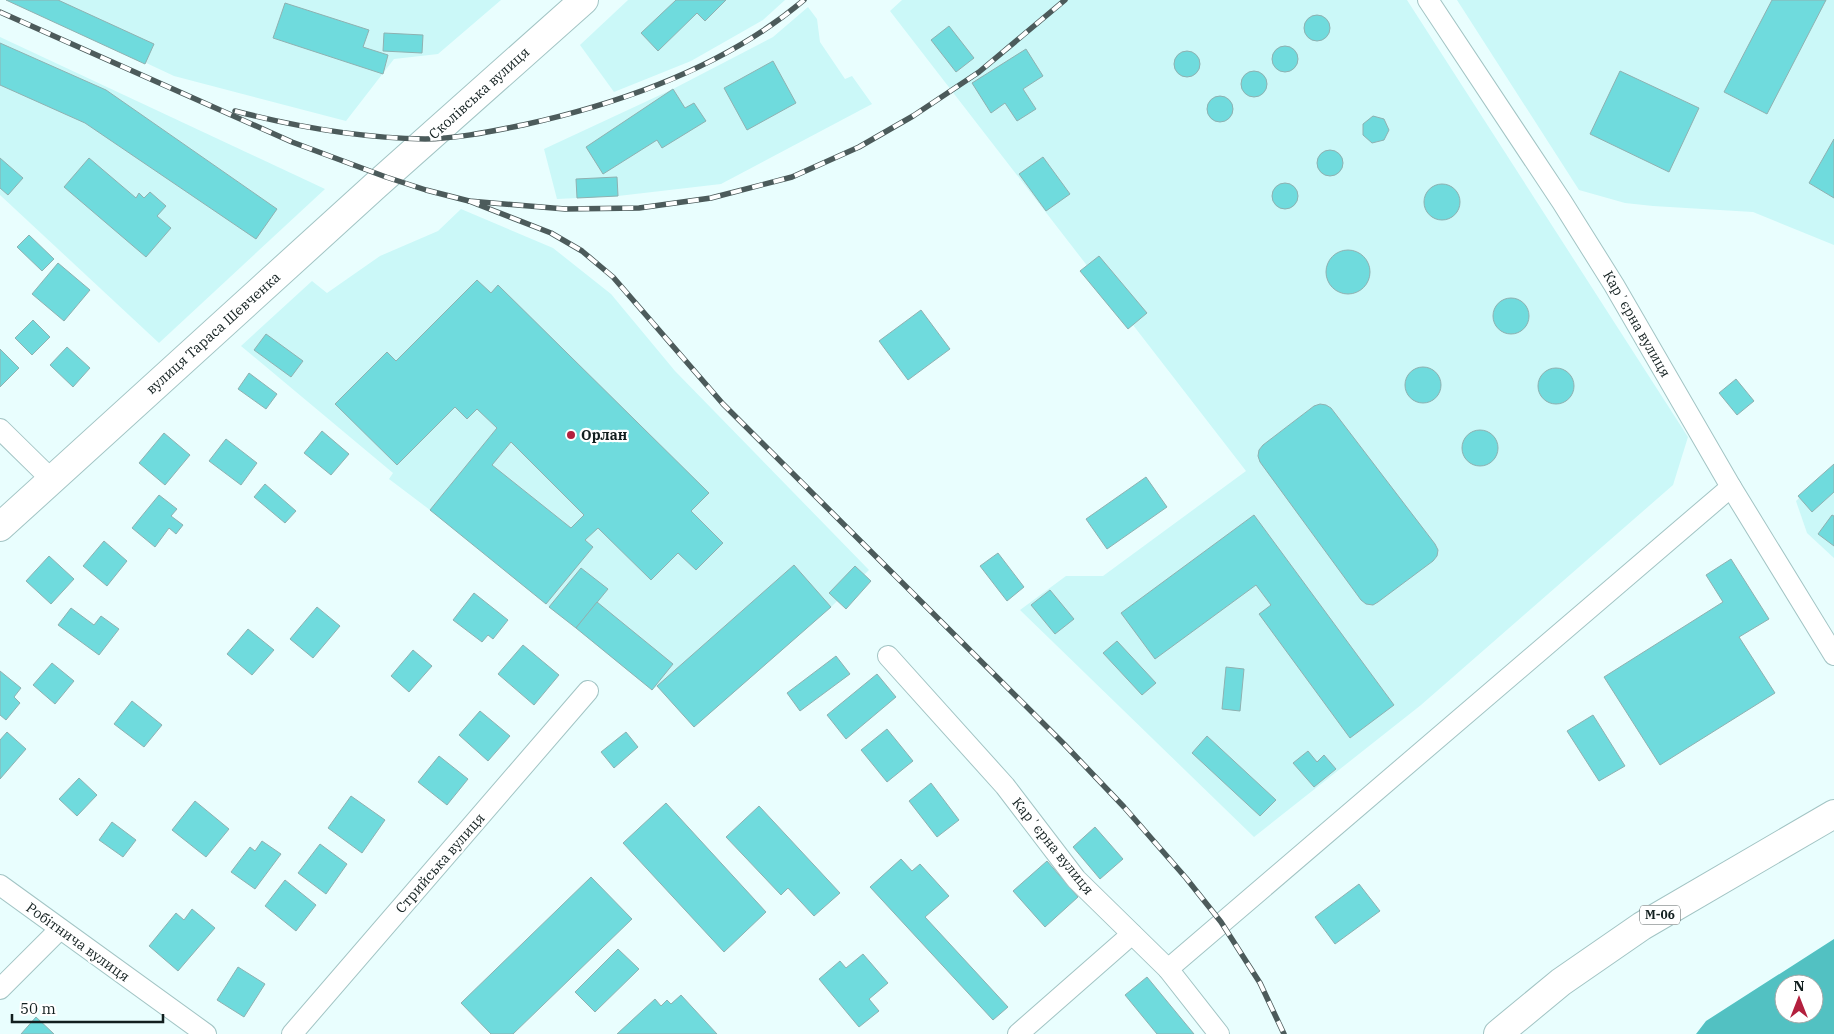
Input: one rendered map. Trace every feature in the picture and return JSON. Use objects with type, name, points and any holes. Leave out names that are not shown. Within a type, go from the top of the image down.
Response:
[{"type":"main road","name":"Сколівська вулиця","points":[[375,186],[584,0]]},
{"type":"main road","name":"вулиця Тараса Шевченка","points":[[0,527],[375,186]]},
{"type":"main road","name":"М-06","points":[[1498,1034],[1561,982],[1642,926],[1834,814]]},
{"type":"street","name":"Карʼєрна вулиця","points":[[1428,0],[1562,202],[1614,285],[1731,487],[1834,655]]},
{"type":"street","points":[[0,429],[52,480]]},
{"type":"street","points":[[1168,968],[1731,487]]},
{"type":"street","name":"Карʼєрна вулиця","points":[[888,656],[1005,786],[1076,879],[1168,968],[1219,1034]]},
{"type":"street","name":"Стрийська вулиця","points":[[292,1034],[588,691]]},
{"type":"street","name":"Робітнича вулиця","points":[[0,885],[206,1034]]},
{"type":"street","points":[[0,989],[60,929]]},
{"type":"street","points":[[1018,1034],[1132,934]]},
{"type":"shaded area","points":[[12,0],[501,0],[438,54],[394,59],[346,121],[174,76]]},
{"type":"shaded area","points":[[628,0],[785,0],[763,20],[691,61],[614,92],[580,45]]},
{"type":"shaded area","points":[[902,0],[1407,0],[1688,437],[1673,485],[1421,705],[1254,837],[1020,610],[1066,576],[1103,576],[1246,471],[890,11]]},
{"type":"shaded area","points":[[1457,0],[1834,0],[1834,245],[1753,212],[1625,203],[1579,190]]},
{"type":"shaded area","points":[[808,7],[817,19],[820,42],[845,79],[852,76],[872,104],[721,184],[618,196],[557,199],[544,149],[673,89],[773,37]]},
{"type":"shaded area","points":[[0,37],[325,189],[159,343],[0,195]]},
{"type":"shaded area","points":[[461,209],[553,248],[611,294],[675,371],[869,570],[831,607],[694,727],[657,686],[652,690],[389,479],[393,473],[241,346],[312,281],[327,293],[380,256],[438,231]]},
{"type":"shaded area","points":[[1834,466],[1834,558],[1807,533],[1796,501]]},
{"type":"water","points":[[1834,939],[1834,1034],[1696,1034],[1706,1021],[1774,977],[1774,1024],[1824,1024],[1824,974],[1779,974]]},
{"type":"building","points":[[6,0],[58,0],[154,44],[145,64]]},
{"type":"building","points":[[676,0],[726,0],[705,21],[697,13],[658,51],[641,33]]},
{"type":"building","points":[[1772,0],[1826,0],[1767,114],[1724,92]]},
{"type":"building","points":[[285,3],[369,30],[363,47],[388,55],[383,74],[273,38]]},
{"type":"building","points":[[1317,15],[1326,19],[1330,28],[1326,37],[1317,41],[1308,37],[1304,28],[1308,19]]},
{"type":"building","points":[[949,26],[974,58],[956,72],[931,40]]},
{"type":"building","points":[[384,33],[423,35],[422,53],[383,51]]},
{"type":"building","points":[[0,43],[106,90],[277,209],[256,239],[85,123],[0,85]]},
{"type":"building","points":[[1285,46],[1294,50],[1298,59],[1294,68],[1285,72],[1276,68],[1272,59],[1276,50]]},
{"type":"building","points":[[1026,49],[1043,76],[1023,89],[1036,109],[1017,121],[1005,103],[991,113],[972,83]]},
{"type":"building","points":[[1187,51],[1196,55],[1200,64],[1196,73],[1187,77],[1178,73],[1174,64],[1178,55]]},
{"type":"building","points":[[773,61],[796,103],[747,130],[724,88]]},
{"type":"building","points":[[1254,71],[1263,75],[1267,84],[1263,93],[1254,97],[1245,93],[1241,84],[1245,75]]},
{"type":"building","points":[[1620,71],[1699,108],[1669,172],[1590,134]]},
{"type":"building","points":[[673,89],[685,108],[694,103],[706,121],[662,148],[657,140],[603,174],[586,147]]},
{"type":"building","points":[[1220,96],[1229,100],[1233,109],[1229,118],[1220,122],[1211,118],[1207,109],[1211,100]]},
{"type":"building","points":[[1373,116],[1384,119],[1389,130],[1384,140],[1372,143],[1363,135],[1363,124]]},
{"type":"building","points":[[1834,139],[1834,198],[1809,183]]},
{"type":"building","points":[[1330,150],[1339,154],[1343,163],[1339,172],[1330,176],[1321,172],[1317,163],[1321,154]]},
{"type":"building","points":[[1043,157],[1070,194],[1046,211],[1019,174]]},
{"type":"building","points":[[0,158],[23,178],[8,195],[0,188]]},
{"type":"building","points":[[89,158],[136,198],[139,193],[144,198],[150,192],[166,206],[157,216],[171,228],[146,257],[64,187]]},
{"type":"building","points":[[617,177],[618,196],[577,198],[576,179]]},
{"type":"building","points":[[1285,183],[1294,187],[1298,196],[1294,205],[1285,209],[1276,205],[1272,196],[1276,187]]},
{"type":"building","points":[[1442,184],[1449,185],[1455,189],[1459,195],[1459,209],[1455,215],[1449,219],[1442,220],[1435,219],[1429,215],[1425,209],[1424,202],[1425,195],[1429,189],[1435,185]]},
{"type":"building","points":[[29,235],[54,259],[42,271],[17,247]]},
{"type":"building","points":[[1348,250],[1360,254],[1366,260],[1370,272],[1366,284],[1360,290],[1348,294],[1336,290],[1330,284],[1326,272],[1330,260],[1336,254]]},
{"type":"building","points":[[1099,256],[1147,313],[1128,329],[1080,271]]},
{"type":"building","points":[[58,263],[90,290],[64,321],[32,294]]},
{"type":"building","name":"Орлан","points":[[477,280],[491,293],[498,285],[709,493],[691,511],[723,543],[696,570],[678,553],[651,580],[598,528],[585,540],[593,547],[546,604],[430,510],[497,428],[477,409],[467,419],[455,407],[397,465],[335,404],[387,352],[396,361]],"holes":[[[511,442],[584,515],[571,528],[492,465]]]},
{"type":"building","points":[[1511,298],[1518,299],[1524,303],[1528,309],[1528,323],[1524,329],[1518,333],[1511,334],[1504,333],[1498,329],[1494,323],[1493,316],[1494,309],[1498,303],[1504,299]]},
{"type":"building","points":[[921,310],[950,349],[908,380],[879,341]]},
{"type":"building","points":[[33,320],[50,337],[32,355],[15,338]]},
{"type":"building","points":[[266,334],[303,361],[291,377],[254,350]]},
{"type":"building","points":[[67,347],[90,368],[73,387],[50,365]]},
{"type":"building","points":[[0,349],[19,368],[0,387]]},
{"type":"building","points":[[1423,367],[1430,368],[1436,372],[1440,378],[1440,392],[1436,398],[1430,402],[1423,403],[1416,402],[1410,398],[1406,392],[1405,385],[1406,378],[1410,372],[1416,368]]},
{"type":"building","points":[[1556,368],[1563,369],[1569,373],[1573,379],[1573,393],[1569,399],[1563,403],[1556,404],[1549,403],[1543,399],[1539,393],[1538,386],[1539,379],[1543,373],[1549,369]]},
{"type":"building","points":[[249,373],[277,394],[266,409],[238,389]]},
{"type":"building","points":[[1736,379],[1754,401],[1737,415],[1719,393]]},
{"type":"building","points":[[1320,404],[1331,408],[1438,550],[1437,556],[1433,561],[1373,605],[1366,604],[1361,600],[1260,462],[1258,456],[1259,450],[1263,445],[1314,406]]},
{"type":"building","points":[[1480,430],[1487,431],[1493,435],[1497,441],[1497,455],[1493,461],[1487,465],[1480,466],[1473,465],[1467,461],[1463,455],[1462,448],[1463,441],[1467,435],[1473,431]]},
{"type":"building","points":[[322,431],[349,454],[331,475],[304,453]]},
{"type":"building","points":[[164,433],[190,455],[165,485],[139,463]]},
{"type":"building","points":[[226,439],[257,463],[241,485],[209,461]]},
{"type":"building","points":[[1834,464],[1834,492],[1812,512],[1798,496]]},
{"type":"building","points":[[1146,477],[1167,507],[1107,549],[1086,519]]},
{"type":"building","points":[[265,484],[296,511],[285,523],[254,497]]},
{"type":"building","points":[[159,495],[177,509],[171,516],[183,525],[176,534],[169,528],[155,547],[132,528]]},
{"type":"building","points":[[1254,515],[1394,705],[1350,738],[1259,614],[1271,605],[1256,585],[1155,659],[1121,613]]},
{"type":"building","points":[[1832,515],[1834,516],[1834,546],[1818,534]]},
{"type":"building","points":[[104,541],[127,561],[107,586],[83,566]]},
{"type":"building","points":[[998,553],[1024,587],[1007,601],[980,566]]},
{"type":"building","points":[[49,556],[74,579],[51,604],[26,581]]},
{"type":"building","points":[[1731,559],[1769,619],[1739,637],[1775,693],[1660,765],[1604,677],[1723,602],[1706,575]]},
{"type":"building","points":[[794,565],[831,607],[694,727],[657,686]]},
{"type":"building","points":[[855,566],[871,581],[846,609],[829,593]]},
{"type":"building","points":[[581,568],[608,589],[576,628],[549,607]]},
{"type":"building","points":[[1050,590],[1074,619],[1055,634],[1031,605]]},
{"type":"building","points":[[474,593],[508,620],[493,639],[488,635],[482,642],[453,620]]},
{"type":"building","points":[[597,602],[673,664],[652,690],[576,628]]},
{"type":"building","points":[[317,607],[340,626],[313,658],[290,639]]},
{"type":"building","points":[[71,608],[94,625],[101,616],[119,629],[99,655],[58,625]]},
{"type":"building","points":[[248,629],[274,650],[252,675],[227,654]]},
{"type":"building","points":[[1117,641],[1156,683],[1142,695],[1103,653]]},
{"type":"building","points":[[523,645],[559,675],[534,705],[498,674]]},
{"type":"building","points":[[413,650],[432,666],[409,692],[391,676]]},
{"type":"building","points":[[836,656],[850,674],[800,711],[787,693]]},
{"type":"building","points":[[52,663],[74,681],[55,704],[33,685]]},
{"type":"building","points":[[1226,667],[1244,669],[1240,711],[1222,709]]},
{"type":"building","points":[[0,671],[21,688],[14,697],[20,703],[6,720],[0,715]]},
{"type":"building","points":[[877,674],[896,697],[846,739],[827,715]]},
{"type":"building","points":[[132,701],[162,725],[144,747],[114,724]]},
{"type":"building","points":[[480,711],[510,736],[488,761],[459,735]]},
{"type":"building","points":[[1593,715],[1625,766],[1599,781],[1567,731]]},
{"type":"building","points":[[887,729],[913,761],[887,782],[861,750]]},
{"type":"building","points":[[7,732],[26,749],[0,779],[0,740]]},
{"type":"building","points":[[626,732],[638,747],[614,768],[601,752]]},
{"type":"building","points":[[1207,736],[1276,800],[1260,816],[1192,753]]},
{"type":"building","points":[[1308,751],[1317,762],[1324,755],[1336,769],[1314,787],[1293,763]]},
{"type":"building","points":[[439,756],[468,779],[447,805],[418,782]]},
{"type":"building","points":[[79,778],[97,795],[77,816],[59,799]]},
{"type":"building","points":[[931,783],[959,820],[937,837],[909,801]]},
{"type":"building","points":[[351,796],[385,820],[362,853],[328,828]]},
{"type":"building","points":[[195,801],[229,829],[206,857],[172,830]]},
{"type":"building","points":[[666,803],[766,912],[724,952],[623,843]]},
{"type":"building","points":[[759,806],[840,893],[814,916],[788,888],[781,895],[726,837]]},
{"type":"building","points":[[112,822],[136,840],[123,857],[99,840]]},
{"type":"building","points":[[1095,827],[1123,859],[1100,879],[1073,847]]},
{"type":"building","points":[[262,841],[281,854],[255,889],[231,872],[250,847],[255,851]]},
{"type":"building","points":[[320,844],[347,864],[326,894],[298,873]]},
{"type":"building","points":[[901,859],[912,871],[920,864],[949,896],[925,917],[1008,1007],[993,1020],[870,887]]},
{"type":"building","points":[[1047,861],[1078,897],[1045,927],[1013,891]]},
{"type":"building","points":[[591,877],[632,919],[513,1034],[491,1034],[461,1003]]},
{"type":"building","points":[[285,880],[316,905],[296,931],[265,906]]},
{"type":"building","points":[[1359,884],[1380,911],[1335,944],[1315,917]]},
{"type":"building","points":[[192,909],[215,928],[178,971],[149,946],[176,913],[184,920]]},
{"type":"building","points":[[618,949],[639,969],[595,1012],[575,992]]},
{"type":"building","points":[[863,954],[888,983],[869,999],[879,1011],[859,1027],[819,979],[840,961],[846,968]]},
{"type":"building","points":[[238,967],[265,984],[244,1017],[217,1000]]},
{"type":"building","points":[[1147,977],[1194,1034],[1157,1034],[1125,995]]},
{"type":"building","points":[[681,995],[717,1034],[617,1034],[655,999],[661,1006],[667,1000],[671,1004]]},
{"type":"building","points":[[36,1017],[54,1034],[21,1034]]},
{"type":"railway","points":[[235,111],[329,131],[401,138],[449,138],[499,130],[598,106],[671,79],[741,45],[773,24],[804,0]]},
{"type":"railway","points":[[0,12],[292,142],[386,177],[469,201],[565,209],[639,208],[711,198],[792,177],[859,147],[913,116],[979,72],[1065,0]]},
{"type":"railway","points":[[469,201],[551,233],[582,251],[613,277],[723,404],[1064,744],[1124,807],[1186,878],[1221,922],[1260,983],[1284,1034]]},
{"type":"place","name":"Орлан","points":[[571,435]]}]
